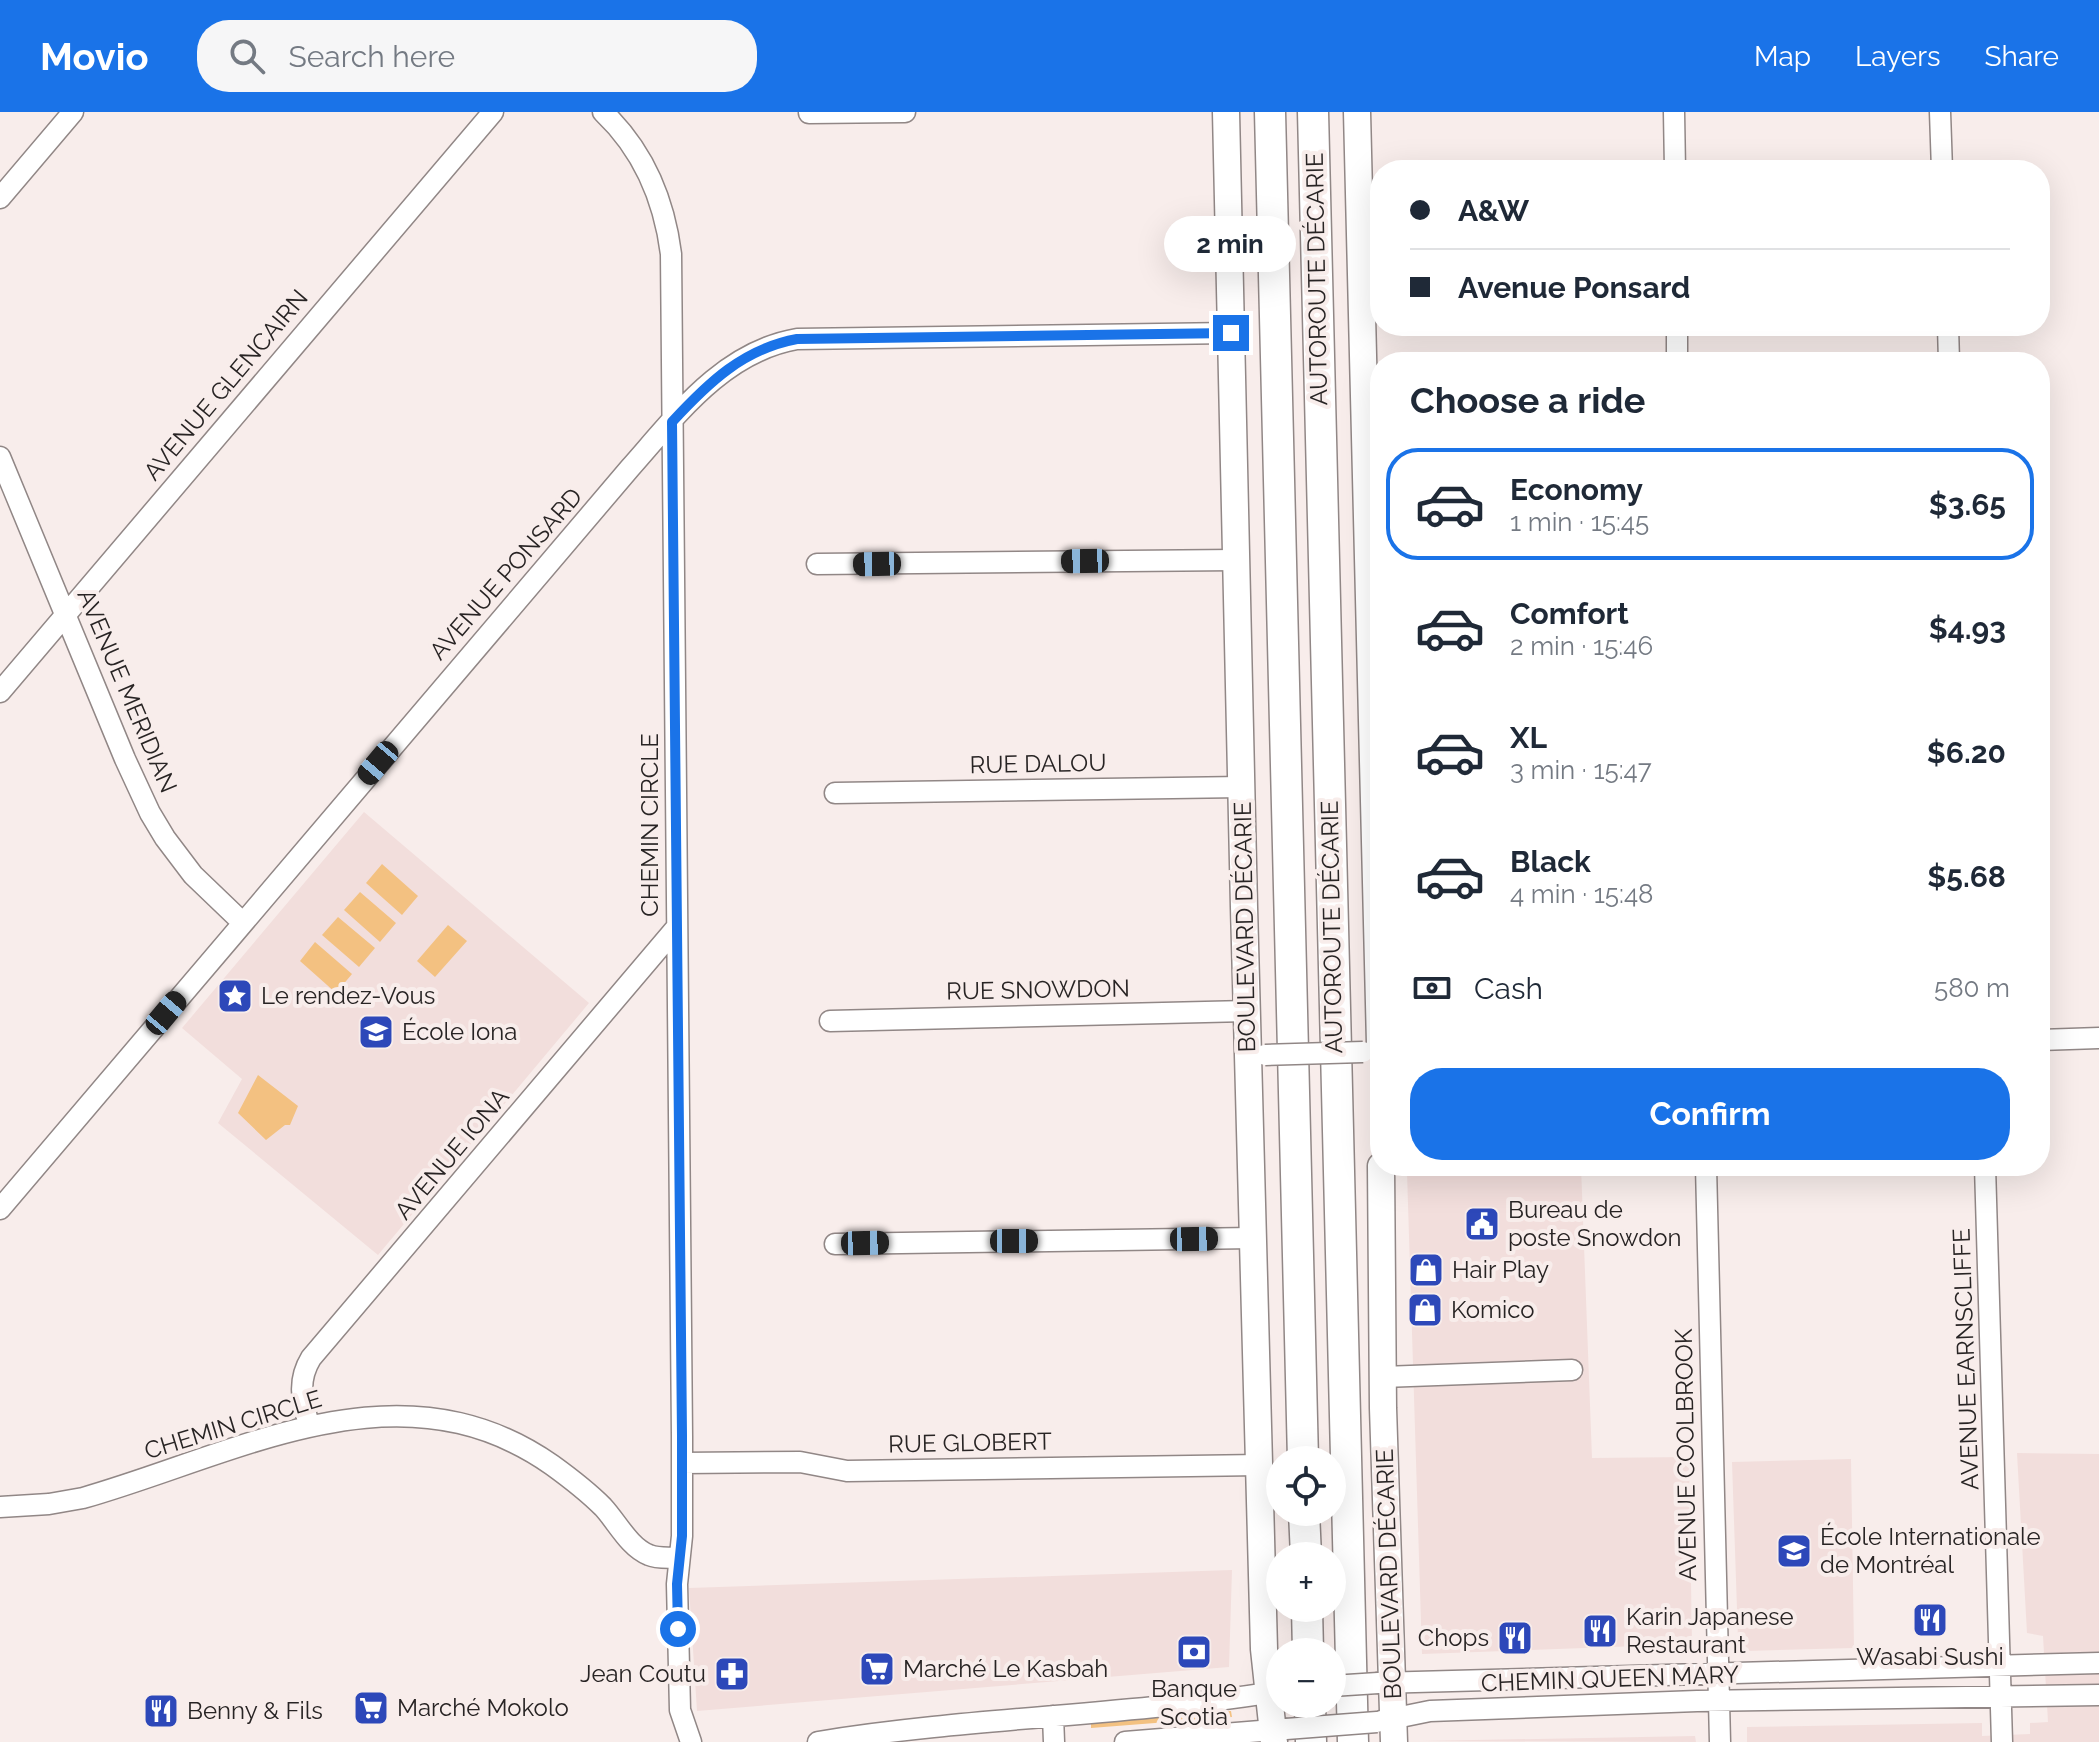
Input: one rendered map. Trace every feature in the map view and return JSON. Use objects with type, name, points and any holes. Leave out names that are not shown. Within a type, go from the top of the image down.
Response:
[{"type":"highway","name":"AUTOROUTE DÉCARIE","points":[[1270,112],[1303,1446]]},
{"type":"highway","name":"AUTOROUTE DÉCARIE","points":[[1313,112],[1353,1742]]},
{"type":"highway","points":[[1286,1736],[1300,1718]]},
{"type":"main road","name":"BOULEVARD DÉCARIE","points":[[1226,112],[1247,1011],[1256,1055],[1253,1238],[1266,1658]]},
{"type":"main road","points":[[1357,112],[1370,829]]},
{"type":"main road","name":"BOULEVARD DÉCARIE","points":[[1381,1176],[1385,1682],[1389,1727]]},
{"type":"street","points":[[0,198],[73,112]]},
{"type":"street","name":"AVENUE GLENCAIRN","points":[[0,692],[493,112]]},
{"type":"street","name":"CHEMIN CIRCLE","points":[[603,112],[625,135],[656,189],[668,231],[672,279],[682,1463],[682,1536],[677,1584],[680,1710],[691,1742]]},
{"type":"street","points":[[809,113],[905,112]]},
{"type":"street","points":[[1674,112],[1675,160]]},
{"type":"street","points":[[1940,112],[1942,160]]},
{"type":"street","name":"AVENUE PONSARD","points":[[0,1209],[620,480],[700,391],[733,364],[758,351],[797,339],[1231,333]]},
{"type":"street","name":"AVENUE MERIDIAN","points":[[0,457],[125,759],[158,827],[193,875],[242,922]]},
{"type":"street","points":[[817,564],[1236,560]]},
{"type":"street","name":"RUE DALOU","points":[[835,793],[1242,787]]},
{"type":"street","name":"AVENUE IONA","points":[[309,1425],[301,1388],[303,1373],[311,1358],[676,928]]},
{"type":"street","name":"RUE SNOWDON","points":[[830,1021],[1247,1011]]},
{"type":"street","points":[[2050,1040],[2099,1038]]},
{"type":"street","points":[[1256,1055],[1370,1049]]},
{"type":"street","name":"AVENUE COOLBROOK","points":[[1706,1176],[1720,1742]]},
{"type":"street","name":"AVENUE EARNSCLIFFE","points":[[1985,1176],[2002,1742]]},
{"type":"street","points":[[835,1244],[1253,1238]]},
{"type":"street","points":[[1383,1377],[1572,1370]]},
{"type":"street","name":"CHEMIN CIRCLE","points":[[0,1507],[32,1506],[83,1498],[309,1425],[375,1416],[409,1416],[450,1422],[491,1434],[527,1450],[565,1474],[601,1505],[645,1554],[679,1558]]},
{"type":"street","name":"RUE GLOBERT","points":[[682,1463],[800,1462],[841,1471],[1260,1465]]},
{"type":"street","name":"CHEMIN QUEEN MARY","points":[[1346,1685],[2099,1663]]},
{"type":"street","points":[[818,1742],[1266,1693]]},
{"type":"street","name":"CHEMIN QUEEN MARY","points":[[1125,1742],[1286,1736],[1389,1727],[1430,1711],[2099,1695]]},
{"type":"street","points":[[1053,1716],[1054,1742]]},
{"type":"shaded area","name":"École Iona","points":[[364,812],[589,1003],[378,1255],[218,1123],[242,1079],[182,1028]]},
{"type":"shaded area","points":[[382,864],[418,896],[402,915],[366,883]]},
{"type":"shaded area","points":[[360,892],[396,923],[380,942],[344,910]]},
{"type":"shaded area","points":[[338,917],[375,948],[359,967],[322,935]]},
{"type":"shaded area","points":[[448,925],[467,941],[435,977],[417,961]]},
{"type":"shaded area","points":[[315,942],[352,974],[336,993],[300,961]]},
{"type":"shaded area","points":[[258,1075],[298,1106],[290,1125],[285,1125],[266,1140],[238,1113]]},
{"type":"shaded area","points":[[1407,1176],[1581,1176],[1592,1458],[1689,1457],[1692,1644],[1422,1654]]},
{"type":"shaded area","points":[[2017,1453],[2099,1454],[2099,1742],[1747,1742],[1747,1727],[1982,1723],[1982,1736],[2030,1734],[2030,1723],[2048,1722],[2043,1636],[2027,1633]]},
{"type":"shaded area","name":"École Internationale de Montréal","points":[[1851,1459],[1854,1648],[1746,1651],[1738,1639],[1732,1462]]},
{"type":"shaded area","points":[[1232,1570],[1229,1667],[697,1711],[689,1588]]},
{"type":"shaded area","points":[[1231,1711],[1232,1717],[1091,1728],[1091,1721]]},
{"type":"shaded area","points":[[1695,1736],[1696,1742],[1422,1741]]},
{"type":"place","name":"Le rendez-Vous","points":[[235,996]]},
{"type":"place","name":"École Iona","points":[[376,1032]]},
{"type":"place","name":"Bureau de poste Snowdon","points":[[1482,1224]]},
{"type":"place","name":"Hair Play","points":[[1426,1270]]},
{"type":"place","name":"Komico","points":[[1425,1310]]},
{"type":"place","name":"École Internationale de Montréal","points":[[1794,1551]]},
{"type":"place","name":"Wasabi Sushi","points":[[1930,1620]]},
{"type":"place","name":"Karin Japanese Restaurant","points":[[1600,1631]]},
{"type":"place","name":"Chops","points":[[1515,1638]]},
{"type":"place","name":"Banque Scotia","points":[[1194,1652]]},
{"type":"place","name":"Marché Le Kasbah","points":[[877,1669]]},
{"type":"place","name":"Jean Coutu","points":[[732,1674]]},
{"type":"place","name":"Marché Mokolo","points":[[371,1708]]},
{"type":"place","name":"Benny & Fils","points":[[161,1711]]},
{"type":"route","points":[[678,1629],[682,1436],[672,422],[700,391],[733,364],[758,351],[797,339],[1231,333]]}]
